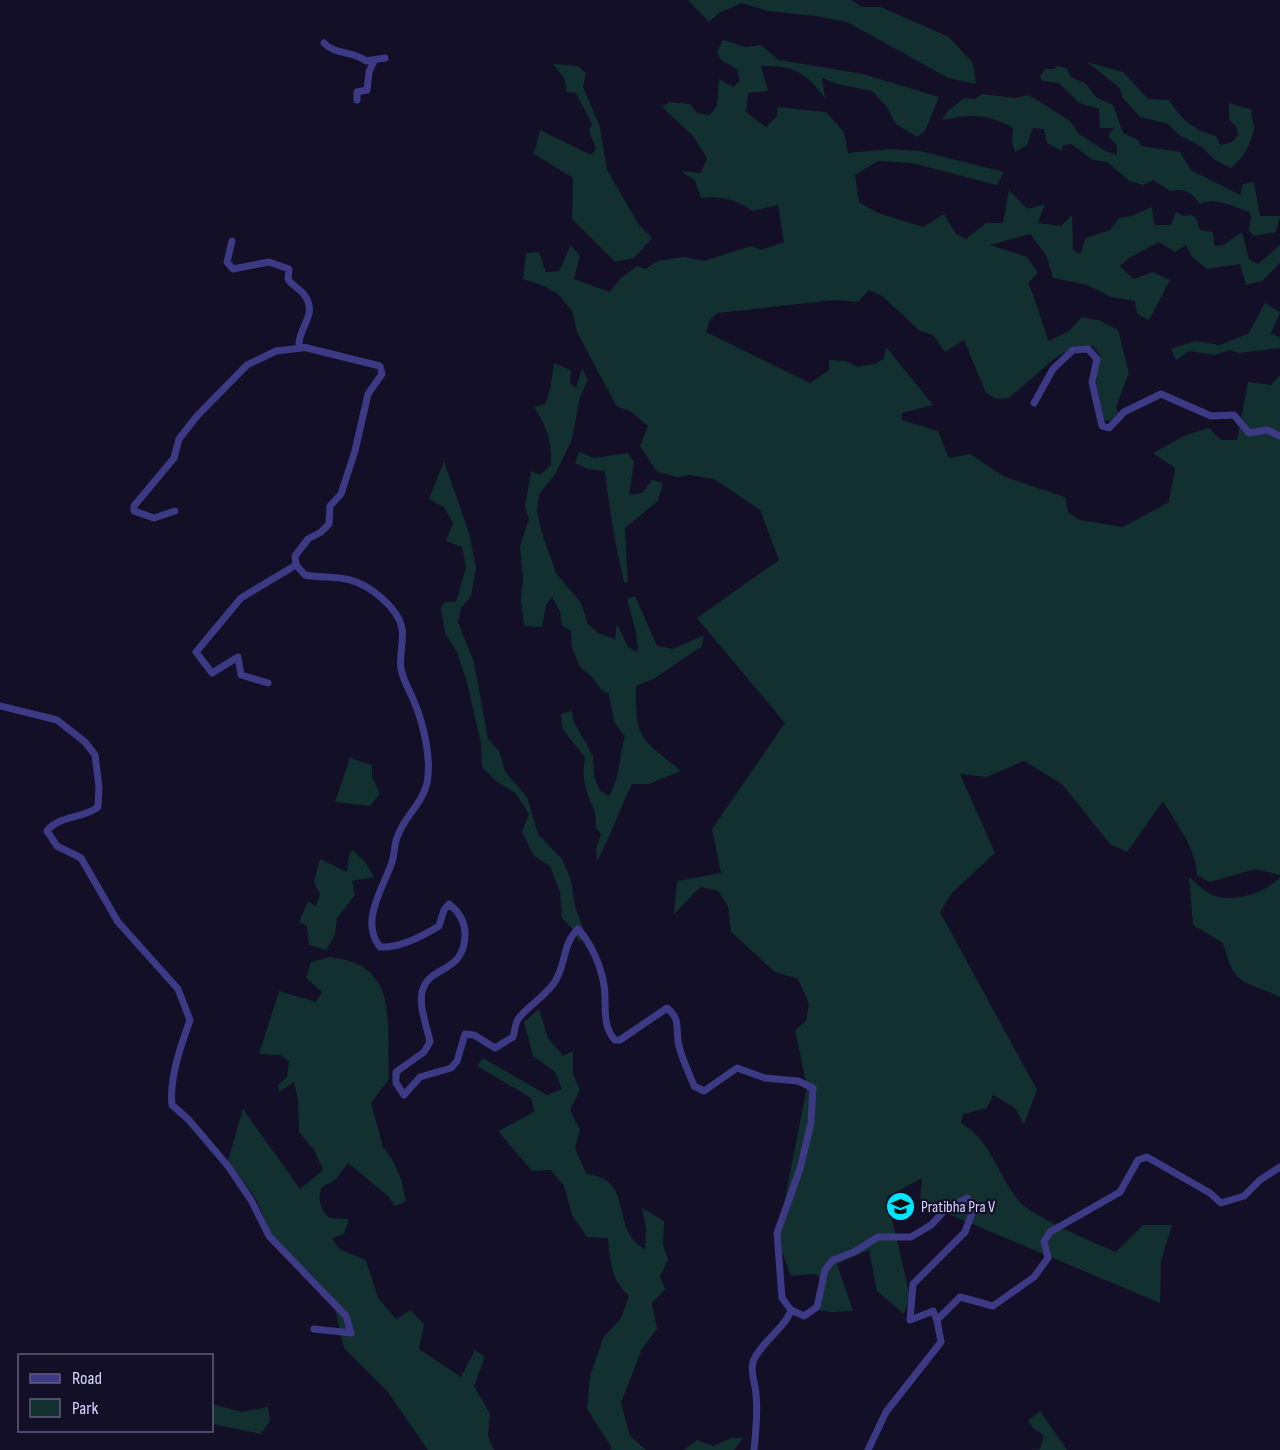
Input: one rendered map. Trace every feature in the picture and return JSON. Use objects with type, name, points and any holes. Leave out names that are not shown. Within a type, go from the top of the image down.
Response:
[{"type":"street","points":[[324,43],[328,47],[360,56],[366,61],[385,58]]},
{"type":"street","points":[[357,100],[357,92],[367,90],[369,72],[374,61]]},
{"type":"street","points":[[232,241],[227,262],[233,268],[268,262],[289,268],[288,279],[293,287],[304,292],[310,305],[309,319],[301,331],[298,344],[302,348]]},
{"type":"street","points":[[175,511],[154,518],[134,511],[134,506],[174,458],[179,439],[197,416],[247,365],[276,351],[302,348],[380,366],[381,374],[368,394],[355,451],[340,494],[330,506],[329,524],[321,532],[308,539],[295,555],[296,565],[305,575],[349,580],[360,584],[389,605],[402,628],[401,669],[423,731],[428,759],[427,783],[418,805],[398,834],[392,862],[376,898],[373,931],[376,941],[380,947],[390,947],[429,932],[439,926],[444,910],[449,904],[457,910],[464,927],[465,948],[459,959],[429,980],[423,991],[422,1008],[429,1042],[424,1052],[396,1072],[396,1083],[404,1095],[420,1077],[451,1068],[457,1061],[465,1034],[474,1035],[495,1048],[513,1037],[517,1019],[532,1008],[538,998],[556,982],[566,947],[578,929],[588,940],[605,987],[603,998],[608,1031],[615,1040],[620,1040],[667,1008],[676,1016],[680,1028],[678,1041],[694,1086],[704,1091],[737,1068],[774,1080],[798,1081],[813,1088],[811,1123],[800,1169],[777,1233],[782,1298],[791,1310],[804,1316],[817,1307],[825,1270],[833,1260],[854,1252],[878,1237],[911,1237],[931,1226],[946,1209],[967,1198],[974,1208],[966,1232],[913,1284],[910,1320],[933,1311],[941,1342],[886,1412],[868,1450]]},
{"type":"street","points":[[1034,403],[1053,369],[1073,350],[1088,349],[1097,359],[1092,382],[1102,426],[1109,428],[1124,412],[1161,394],[1211,416],[1234,415],[1249,433],[1267,429],[1280,436]]},
{"type":"street","points":[[268,683],[241,675],[238,657],[212,673],[196,652],[241,598],[296,565]]},
{"type":"street","points":[[0,706],[20,713],[57,720],[85,742],[95,755],[99,787],[98,807],[89,814],[53,824],[47,831],[57,846],[81,858],[118,922],[178,989],[190,1020],[177,1054],[174,1084],[170,1095],[172,1106],[188,1119],[228,1166],[251,1200],[269,1236],[346,1316],[351,1333],[314,1329]]},
{"type":"street","points":[[937,1320],[960,1297],[993,1306],[1034,1277],[1048,1258],[1044,1242],[1050,1232],[1120,1192],[1138,1160],[1147,1157],[1210,1193],[1221,1203],[1244,1196],[1260,1180],[1280,1167]]},
{"type":"street","points":[[754,1450],[758,1423],[756,1391],[751,1371],[754,1359],[772,1332],[788,1320],[791,1310]]},
{"type":"green space","points":[[688,0],[851,0],[862,7],[881,7],[949,37],[973,63],[976,84],[948,78],[847,22],[768,11],[741,3],[719,13],[709,22]]},
{"type":"green space","points":[[723,40],[746,47],[761,45],[779,60],[863,74],[939,97],[925,131],[917,137],[896,124],[886,106],[872,91],[837,84],[822,78],[825,98],[811,82],[798,72],[782,67],[761,66],[768,91],[748,93],[746,112],[766,127],[777,116],[777,107],[826,112],[844,132],[848,153],[890,149],[920,151],[1004,172],[997,185],[912,163],[878,161],[855,175],[859,202],[878,213],[923,227],[944,214],[956,234],[966,239],[986,223],[1003,223],[1009,190],[1027,209],[1045,204],[1038,223],[1061,226],[1072,215],[1073,250],[1080,254],[1086,238],[1110,230],[1119,218],[1131,216],[1152,207],[1154,225],[1171,225],[1176,212],[1184,216],[1191,215],[1196,218],[1200,230],[1213,232],[1214,246],[1223,245],[1242,232],[1249,259],[1258,264],[1280,245],[1280,263],[1262,281],[1246,285],[1240,264],[1207,269],[1192,257],[1186,245],[1175,252],[1159,242],[1129,258],[1120,266],[1133,279],[1153,272],[1170,280],[1149,320],[1137,314],[1135,301],[1111,297],[1087,285],[1053,278],[1046,255],[1030,234],[990,245],[1027,257],[1038,273],[1028,283],[1049,341],[1069,331],[1082,317],[1101,321],[1118,330],[1129,373],[1116,407],[1118,413],[1110,421],[1104,420],[1096,382],[1100,355],[1093,346],[1075,346],[1054,359],[1009,398],[997,399],[986,393],[964,340],[945,352],[933,335],[920,331],[882,296],[869,290],[858,302],[835,300],[718,313],[710,320],[706,332],[810,383],[829,370],[829,360],[846,361],[858,367],[877,363],[884,358],[886,347],[933,405],[902,413],[902,420],[938,431],[949,458],[970,454],[1005,477],[1065,497],[1068,512],[1080,520],[1123,527],[1169,502],[1175,468],[1153,453],[1186,435],[1209,428],[1221,440],[1237,440],[1248,382],[1271,385],[1280,375],[1280,875],[1255,869],[1210,882],[1197,875],[1189,846],[1163,801],[1127,852],[1110,844],[1062,784],[1024,761],[987,777],[960,774],[995,853],[952,893],[940,912],[1037,1090],[1024,1124],[1014,1107],[993,1095],[987,1108],[963,1114],[961,1123],[987,1148],[1018,1200],[1035,1213],[1064,1229],[1116,1252],[1143,1225],[1172,1225],[1161,1261],[1160,1303],[920,1202],[922,1178],[887,1197],[910,1296],[904,1314],[877,1291],[869,1250],[837,1264],[853,1311],[831,1312],[812,1309],[825,1282],[815,1274],[791,1276],[777,1239],[807,1087],[795,1030],[806,1021],[809,1004],[798,979],[775,972],[731,932],[728,906],[718,891],[700,887],[674,914],[677,881],[721,873],[712,829],[785,723],[697,618],[779,560],[760,510],[714,479],[689,475],[678,477],[657,472],[640,446],[648,426],[630,411],[617,407],[577,332],[572,311],[558,294],[544,286],[523,279],[526,253],[539,252],[546,272],[559,271],[571,245],[580,256],[574,279],[610,292],[620,279],[637,266],[645,269],[658,261],[684,257],[704,261],[751,246],[761,250],[784,242],[778,205],[753,211],[728,199],[701,198],[695,181],[681,171],[701,173],[707,158],[693,136],[662,107],[669,102],[690,104],[697,113],[710,115],[717,106],[719,79],[733,87],[740,81],[737,69],[721,60],[717,52]]},
{"type":"green space","points":[[1087,62],[1123,72],[1148,99],[1169,100],[1189,123],[1216,136],[1220,145],[1232,142],[1238,135],[1237,128],[1229,119],[1229,103],[1252,110],[1254,129],[1246,151],[1231,168],[1215,160],[1202,147],[1179,135],[1168,124],[1140,117],[1122,97],[1120,88]]},
{"type":"green space","points":[[553,64],[578,66],[586,73],[583,87],[600,127],[607,170],[639,225],[652,238],[634,258],[615,262],[572,219],[573,178],[534,154],[540,130],[591,155],[596,149],[589,131],[592,124],[576,93],[567,92],[564,78]]},
{"type":"green space","points":[[1057,66],[1066,68],[1071,77],[1085,83],[1097,98],[1113,105],[1123,133],[1138,140],[1141,146],[1180,152],[1191,170],[1240,195],[1243,184],[1254,182],[1260,216],[1280,216],[1276,232],[1253,236],[1249,230],[1251,218],[1249,212],[1212,201],[1200,204],[1194,196],[1187,192],[1170,191],[1153,180],[1143,185],[1129,181],[1107,162],[1093,160],[1071,144],[1064,145],[1061,151],[1047,143],[1044,129],[1033,128],[1027,145],[1015,152],[1012,141],[1013,128],[1004,123],[979,116],[942,120],[948,111],[964,98],[975,99],[982,94],[1015,98],[1029,95],[1070,121],[1079,134],[1105,151],[1117,155],[1117,146],[1108,136],[1114,128],[1100,128],[1099,109],[1079,103],[1059,83],[1042,81],[1040,76],[1045,69],[1055,69]]},
{"type":"green space","points":[[1265,303],[1280,312],[1271,334],[1280,337],[1280,348],[1239,353],[1229,350],[1215,355],[1189,351],[1176,360],[1171,349],[1195,341],[1220,345],[1249,333]]},
{"type":"green space","points":[[554,363],[571,370],[570,383],[576,388],[582,368],[588,380],[580,397],[572,439],[555,475],[539,494],[537,510],[541,530],[556,573],[581,603],[588,624],[598,633],[615,639],[617,624],[628,647],[638,652],[636,632],[627,599],[635,596],[657,646],[673,649],[704,635],[702,646],[655,678],[636,686],[637,718],[643,737],[657,752],[681,771],[649,784],[632,784],[597,861],[596,849],[601,834],[595,827],[595,814],[585,785],[585,757],[563,730],[561,714],[572,711],[574,722],[593,756],[594,776],[600,791],[609,796],[617,774],[625,736],[614,722],[609,694],[601,690],[592,677],[580,667],[572,648],[571,631],[562,626],[560,611],[552,597],[546,605],[542,627],[524,626],[521,601],[523,580],[520,546],[529,519],[525,507],[531,471],[540,475],[551,465],[548,434],[534,407],[545,404],[550,390]]},
{"type":"green space","points":[[579,452],[594,458],[628,453],[634,462],[629,495],[642,493],[652,480],[663,483],[658,501],[625,528],[628,583],[624,582],[618,554],[605,471],[588,469],[575,463]]},
{"type":"green space","points":[[444,461],[470,536],[476,568],[471,596],[461,608],[458,622],[474,662],[488,739],[499,751],[505,771],[527,797],[538,834],[562,859],[571,880],[575,906],[583,928],[580,943],[574,930],[562,918],[560,892],[550,866],[534,856],[522,832],[529,814],[516,794],[496,781],[482,767],[481,743],[467,683],[457,652],[445,633],[441,608],[445,602],[456,602],[466,567],[462,547],[446,541],[453,523],[444,507],[429,499]]},
{"type":"green space","points":[[350,758],[372,765],[372,777],[380,794],[370,806],[335,802]]},
{"type":"green space","points":[[353,850],[366,863],[374,877],[352,881],[355,895],[337,918],[335,935],[326,950],[309,945],[307,926],[299,922],[308,901],[316,906],[320,894],[314,882],[320,859],[347,872],[349,855]]},
{"type":"green space","points":[[1189,877],[1212,895],[1230,898],[1257,892],[1280,878],[1280,997],[1242,980],[1232,968],[1223,943],[1193,925]]},
{"type":"green space","points":[[330,957],[353,962],[369,972],[380,985],[385,1001],[388,1019],[389,1079],[371,1103],[383,1147],[392,1159],[401,1179],[406,1201],[395,1206],[388,1196],[348,1163],[335,1180],[322,1187],[320,1199],[323,1211],[329,1218],[349,1219],[344,1234],[332,1238],[339,1249],[366,1260],[378,1298],[396,1319],[411,1310],[424,1325],[419,1349],[461,1377],[475,1350],[485,1357],[474,1386],[490,1414],[488,1436],[494,1450],[428,1450],[387,1391],[344,1348],[332,1296],[271,1234],[256,1199],[228,1160],[243,1109],[300,1189],[323,1170],[314,1150],[299,1132],[298,1099],[294,1082],[279,1092],[278,1085],[287,1077],[289,1061],[280,1055],[259,1054],[279,991],[316,1002],[322,992],[306,978],[311,962]]},
{"type":"green space","points":[[539,1009],[548,1038],[563,1056],[573,1051],[573,1075],[580,1090],[570,1110],[580,1130],[575,1148],[586,1173],[602,1178],[612,1186],[632,1238],[645,1249],[646,1228],[642,1208],[664,1221],[663,1245],[668,1260],[660,1276],[665,1289],[652,1303],[657,1329],[642,1349],[621,1403],[630,1436],[646,1450],[609,1450],[612,1448],[587,1409],[590,1376],[603,1338],[621,1318],[629,1296],[615,1277],[608,1238],[587,1237],[572,1215],[564,1186],[551,1170],[532,1171],[498,1131],[534,1112],[531,1098],[477,1066],[483,1058],[547,1095],[562,1089],[555,1072],[533,1056],[524,1022]]},
{"type":"green space","points":[[213,1404],[242,1412],[268,1407],[270,1421],[261,1434],[213,1424]]},
{"type":"green space","points":[[1040,1411],[1067,1450],[1034,1450],[1040,1449],[1044,1435],[1034,1429],[1028,1420]]},
{"type":"green space","points":[[732,1438],[743,1438],[734,1450],[684,1450],[697,1440],[713,1446]]},
{"type":"place","name":"Pratibha Pra V","points":[[900,1207]]}]
